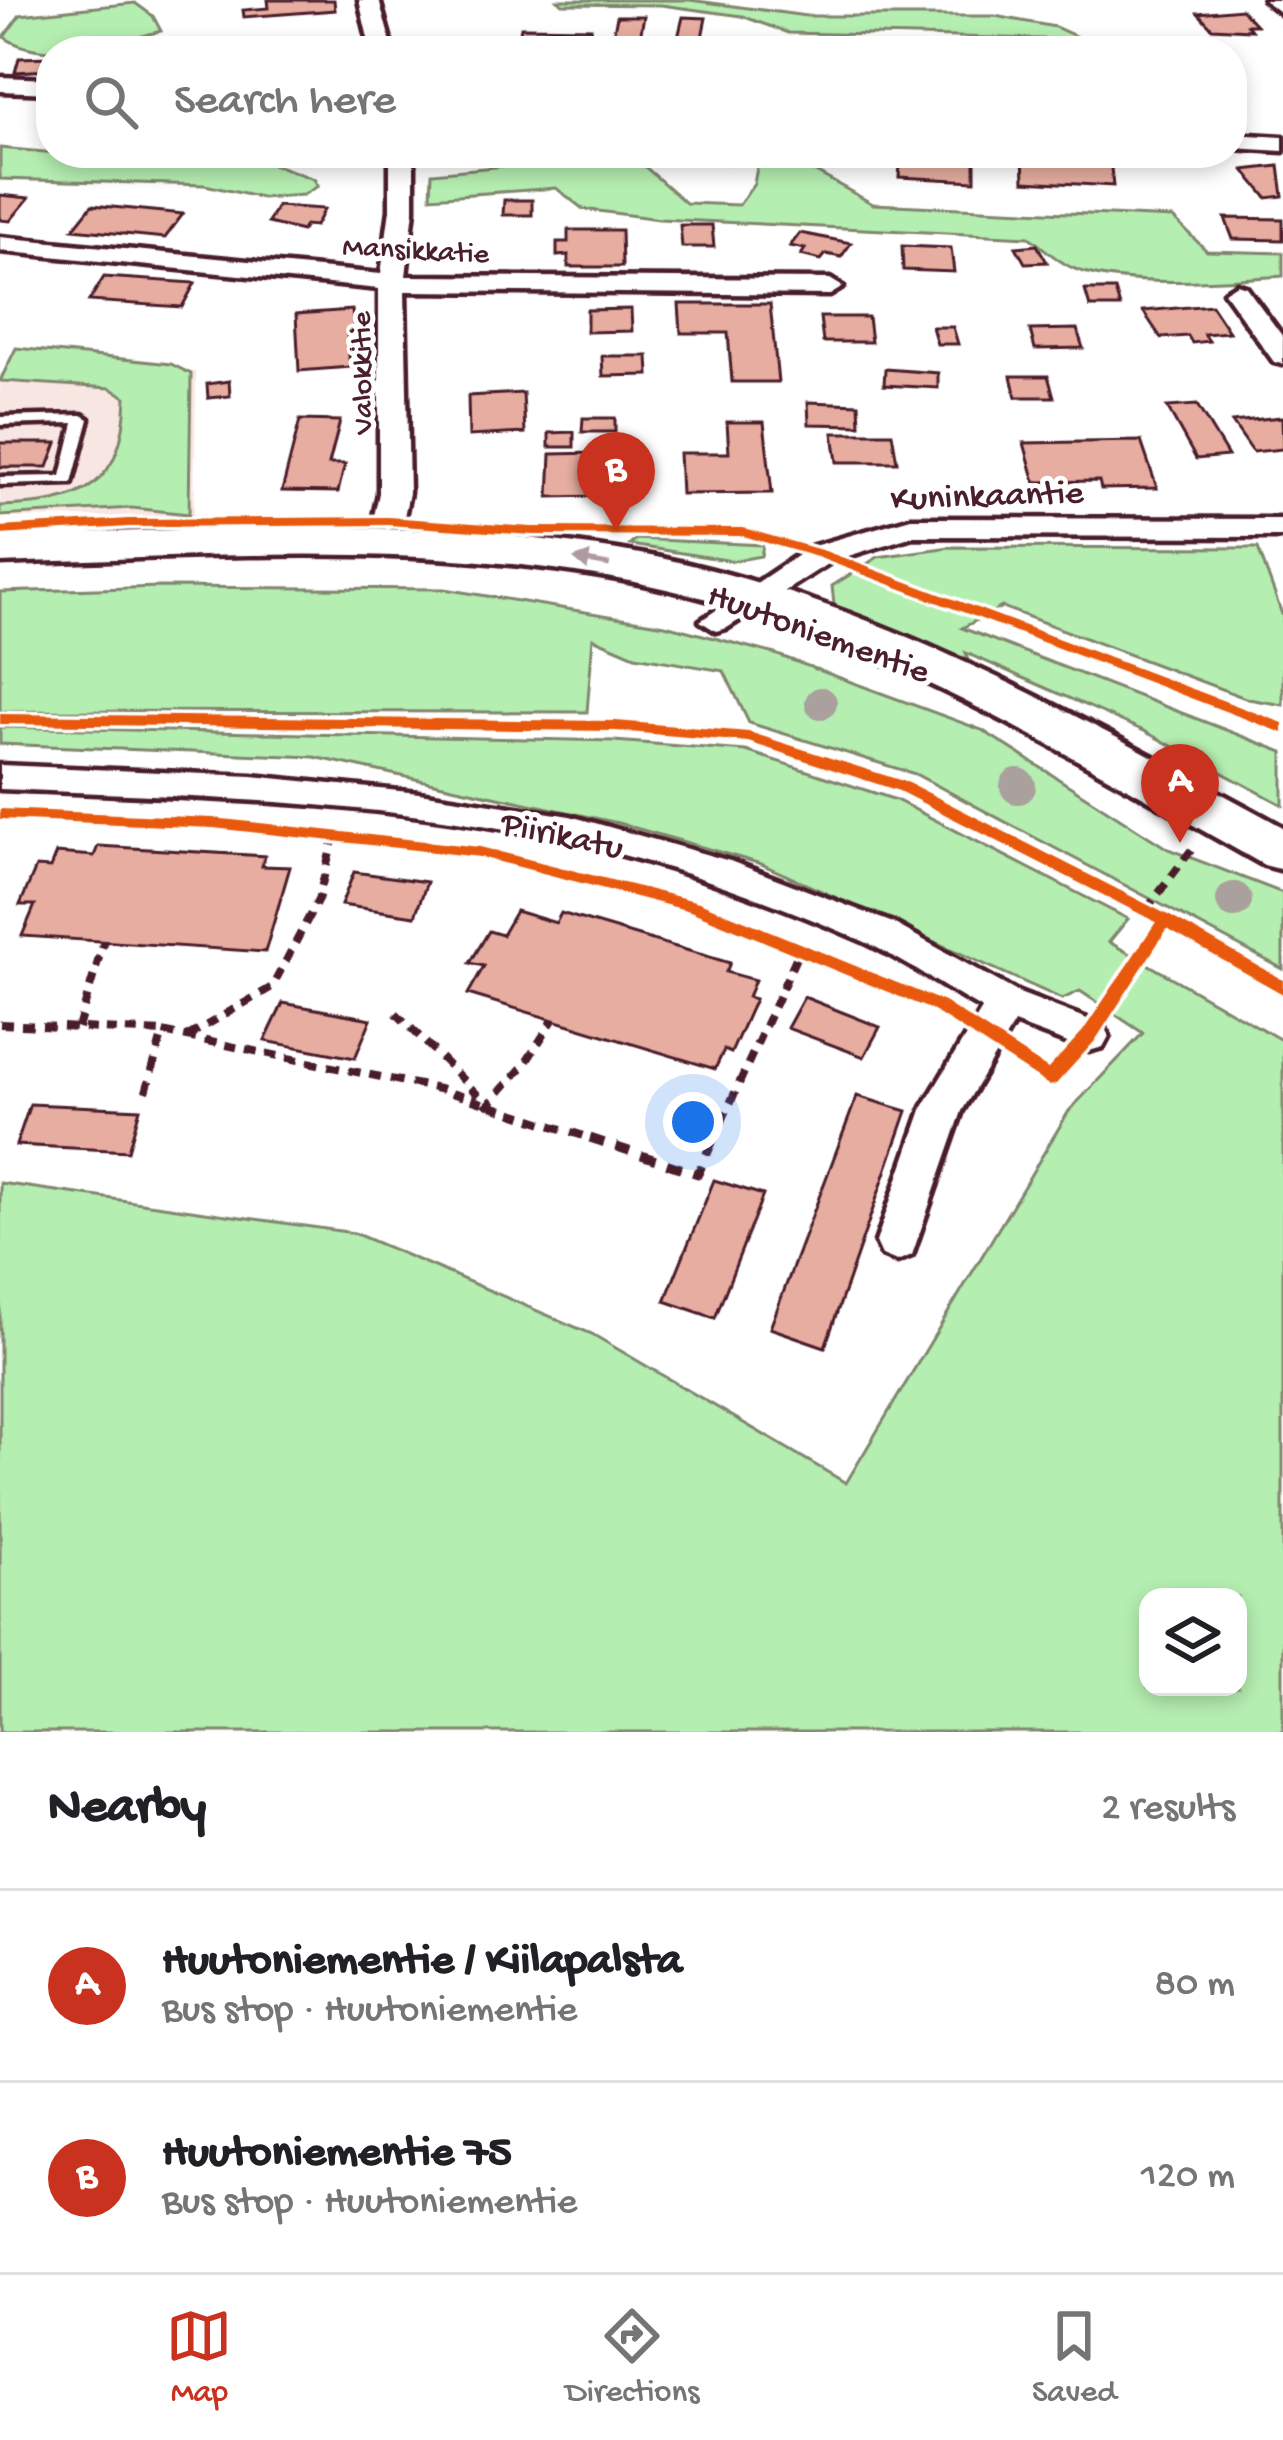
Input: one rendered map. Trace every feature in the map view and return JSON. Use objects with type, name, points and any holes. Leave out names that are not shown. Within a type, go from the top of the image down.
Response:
[{"type":"main road","name":"Huutoniementie","points":[[0,549],[330,540],[549,555],[732,609],[1054,731],[1283,851]]},
{"type":"main road","name":"Huutoniementie","points":[[0,581],[284,574],[446,580],[732,609]]},
{"type":"street","points":[[369,0],[378,36]]},
{"type":"street","points":[[1274,0],[1283,9]]},
{"type":"street","points":[[0,85],[36,86]]},
{"type":"street","points":[[1247,142],[1283,144]]},
{"type":"street","name":"Valokkitie","points":[[388,521],[394,493],[392,283],[402,210],[402,168]]},
{"type":"street","name":"Mansikkatie","points":[[0,244],[392,283],[830,287]]},
{"type":"street","points":[[1237,292],[1283,356]]},
{"type":"street","name":"Kuninkaantie","points":[[732,609],[820,554],[911,527],[1283,528]]},
{"type":"street","name":"Piirikatu","points":[[3,785],[252,788],[419,805],[571,829],[717,870],[880,933],[1005,1004],[1089,1036]]},
{"type":"street","points":[[897,1242],[943,1107],[1005,1004]]},
{"type":"lane","points":[[0,422],[82,419],[67,480],[0,481]]},
{"type":"path","points":[[314,834],[356,839]]},
{"type":"path","points":[[186,1037],[272,988],[318,900],[334,836]]},
{"type":"path","points":[[1147,910],[1192,849],[1180,843]]},
{"type":"path","points":[[1126,900],[1166,920]]},
{"type":"path","points":[[779,940],[820,957]]},
{"type":"path","points":[[78,1028],[104,941]]},
{"type":"path","points":[[0,1024],[163,1032],[439,1089],[698,1174],[800,949]]},
{"type":"path","points":[[396,1013],[488,1105]]},
{"type":"path","points":[[488,1105],[525,1064],[553,1020]]},
{"type":"path","points":[[146,1092],[163,1032]]},
{"type":"shaded area","points":[[196,372],[194,516],[0,518],[0,373]]},
{"type":"green space","points":[[558,0],[690,0],[806,16],[995,16],[1055,27],[1075,36],[788,33],[742,16],[661,5],[562,4]]},
{"type":"green space","points":[[135,3],[153,16],[161,31],[141,36],[36,36],[36,49],[4,37],[20,15]]},
{"type":"green space","points":[[0,148],[36,151],[36,168],[284,168],[314,179],[318,186],[303,195],[262,198],[205,185],[0,179]]},
{"type":"green space","points":[[484,168],[646,168],[686,203],[739,205],[754,184],[757,168],[809,168],[873,204],[1173,218],[1207,251],[1283,253],[1283,276],[1178,282],[1122,279],[1069,266],[1029,237],[659,219],[583,209],[556,188],[431,197],[432,173]]},
{"type":"green space","points":[[16,348],[171,364],[191,374],[189,514],[132,508],[0,516],[0,506],[76,494],[107,471],[117,452],[126,397],[110,388],[0,381]]},
{"type":"green space","points":[[636,539],[763,545],[761,556],[733,561],[630,545]]},
{"type":"green space","points":[[950,547],[1258,548],[1283,617],[1283,705],[1248,699],[1002,607],[962,628],[1283,752],[1283,805],[1144,731],[966,653],[974,671],[852,620],[834,605],[832,586],[878,557]]},
{"type":"green space","points":[[161,587],[444,589],[665,625],[775,654],[982,730],[1168,849],[1283,893],[1283,969],[915,774],[749,723],[724,671],[635,656],[593,638],[587,712],[0,711],[0,592]]},
{"type":"green space","points":[[0,727],[614,741],[746,751],[896,800],[1128,919],[1109,942],[1283,1041],[1283,1732],[0,1732],[0,1183],[354,1233],[592,1334],[846,1483],[1069,1111],[1143,1033],[1080,991],[1062,999],[761,864],[618,823],[314,757],[0,744]]},
{"type":"building","points":[[268,0],[334,0],[335,10],[244,17],[243,10],[269,8]]},
{"type":"building","points":[[1241,9],[1256,25],[1247,25],[1251,30],[1212,28],[1198,13]]},
{"type":"building","points":[[617,16],[644,16],[640,36],[613,36]]},
{"type":"building","points":[[683,17],[706,18],[702,36],[678,36]]},
{"type":"building","points":[[521,27],[591,28],[590,36],[519,36]]},
{"type":"building","points":[[36,57],[36,71],[15,72],[19,58]]},
{"type":"building","points":[[1279,166],[1283,196],[1267,198],[1244,170]]},
{"type":"building","points":[[900,168],[975,168],[975,181],[899,177]]},
{"type":"building","points":[[1024,168],[1111,168],[1113,186],[1024,181]]},
{"type":"building","points":[[0,195],[29,198],[10,221],[0,220]]},
{"type":"building","points":[[504,200],[532,200],[532,215],[503,215]]},
{"type":"building","points":[[92,205],[183,214],[165,238],[73,229]]},
{"type":"building","points":[[277,206],[324,209],[315,226],[305,225],[302,231],[268,223]]},
{"type":"building","points":[[1225,218],[1283,219],[1283,240],[1233,239]]},
{"type":"building","points":[[680,225],[712,225],[714,247],[682,247]]},
{"type":"building","points":[[568,230],[621,230],[622,267],[568,267],[568,255],[557,256],[557,242],[568,242]]},
{"type":"building","points":[[800,233],[851,243],[841,257],[826,254],[821,260],[801,255],[805,249],[790,246]]},
{"type":"building","points":[[1037,245],[1047,262],[1025,263],[1016,247]]},
{"type":"building","points":[[902,246],[951,248],[954,272],[903,270]]},
{"type":"building","points":[[104,277],[195,283],[182,307],[89,301]]},
{"type":"building","points":[[1085,290],[1115,290],[1120,307],[1090,307]]},
{"type":"building","points":[[679,304],[770,304],[778,382],[732,382],[728,333],[681,333]]},
{"type":"building","points":[[1211,305],[1229,332],[1204,334],[1209,341],[1192,343],[1188,336],[1161,338],[1143,311]]},
{"type":"building","points":[[631,309],[632,331],[587,332],[587,310]]},
{"type":"building","points":[[352,310],[354,332],[347,333],[350,367],[299,371],[296,314]]},
{"type":"building","points":[[820,317],[868,317],[871,342],[823,342]]},
{"type":"building","points":[[932,327],[953,327],[958,344],[937,344]]},
{"type":"building","points":[[1077,329],[1083,348],[1035,349],[1030,330]]},
{"type":"building","points":[[602,356],[648,356],[649,375],[603,376]]},
{"type":"building","points":[[885,369],[938,373],[938,388],[884,385]]},
{"type":"building","points":[[1011,376],[1048,376],[1054,397],[1016,397]]},
{"type":"building","points":[[229,381],[230,396],[208,398],[207,384]]},
{"type":"building","points":[[523,393],[525,433],[469,436],[468,396]]},
{"type":"building","points":[[808,402],[859,404],[860,425],[809,424]]},
{"type":"building","points":[[1197,405],[1228,456],[1196,459],[1167,407]]},
{"type":"building","points":[[1282,417],[1283,449],[1253,452],[1232,422]]},
{"type":"building","points":[[583,418],[615,418],[615,432],[582,432]]},
{"type":"building","points":[[300,420],[340,421],[329,464],[345,464],[338,492],[282,491]]},
{"type":"building","points":[[727,422],[764,422],[772,493],[681,494],[679,453],[729,453]]},
{"type":"building","points":[[574,432],[574,447],[549,447],[549,433]]},
{"type":"building","points":[[833,433],[892,433],[897,462],[837,462]]},
{"type":"building","points":[[1141,441],[1157,488],[1101,489],[1099,481],[1035,482],[1024,443]]},
{"type":"building","points":[[0,443],[57,443],[48,467],[0,467]]},
{"type":"building","points":[[599,453],[599,496],[549,497],[551,454]]},
{"type":"building","points":[[98,846],[265,856],[262,866],[290,867],[265,952],[22,936],[35,905],[20,905],[36,867],[50,868],[56,853],[94,856]]},
{"type":"building","points":[[354,872],[427,882],[415,916],[341,905]]},
{"type":"building","points":[[516,911],[556,923],[561,913],[730,963],[726,972],[755,980],[748,997],[755,999],[731,1053],[724,1050],[715,1069],[468,994],[484,966],[470,963],[489,931],[502,935]]},
{"type":"building","points":[[804,997],[880,1027],[864,1057],[787,1028]]},
{"type":"building","points":[[283,1003],[371,1019],[355,1058],[265,1041]]},
{"type":"building","points":[[857,1096],[907,1111],[825,1347],[770,1328]]},
{"type":"building","points":[[30,1104],[140,1109],[128,1151],[16,1145]]},
{"type":"building","points":[[714,1180],[763,1195],[715,1318],[665,1301]]},
{"type":"cycle path","points":[[0,531],[128,523],[388,521],[532,531],[743,532],[821,554],[1283,728]]},
{"type":"cycle path","points":[[0,719],[616,726],[749,737],[904,787],[1165,920],[1283,988]]},
{"type":"cycle path","points":[[0,814],[213,823],[480,852],[694,906],[938,1006],[1050,1079],[1089,1036],[1165,920]]},
{"type":"place","name":"Huutoniementie 75","points":[[616,531]]},
{"type":"place","name":"Huutoniementie / Kiilapalsta","points":[[1180,843]]}]
